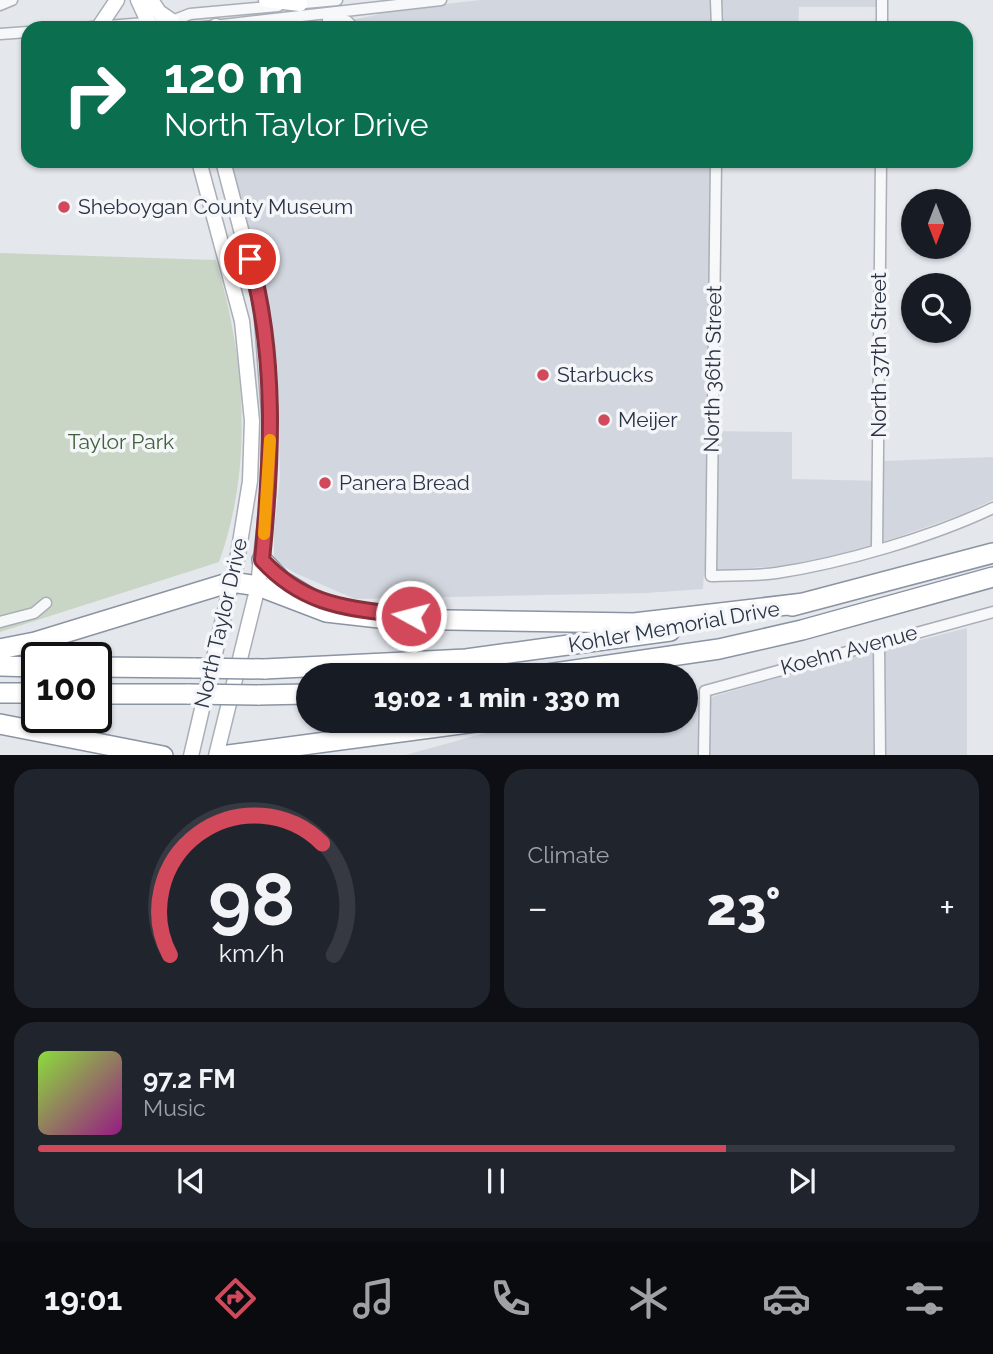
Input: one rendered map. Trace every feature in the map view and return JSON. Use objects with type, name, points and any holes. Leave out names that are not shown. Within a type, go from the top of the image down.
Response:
[{"type":"highway","name":"Kohler Memorial Drive","points":[[112,667],[264,668],[466,659],[557,649],[700,626],[804,603],[993,553]]},
{"type":"highway","points":[[262,560],[289,586],[326,603],[453,621]]},
{"type":"highway","name":"Kohler Memorial Drive","points":[[623,663],[719,649],[802,630],[993,577]]},
{"type":"highway","points":[[0,649],[36,642],[231,582],[258,586],[339,615],[453,621],[645,622],[804,603]]},
{"type":"highway","points":[[678,663],[719,649]]},
{"type":"highway","points":[[0,666],[21,667]]},
{"type":"highway","points":[[0,693],[21,693]]},
{"type":"highway","points":[[112,694],[296,694]]},
{"type":"highway","points":[[0,724],[130,752],[163,755]]},
{"type":"highway","points":[[221,755],[391,733]]},
{"type":"main road","points":[[103,21],[117,0]]},
{"type":"main road","points":[[138,0],[149,21]]},
{"type":"main road","points":[[150,0],[170,21]]},
{"type":"main road","points":[[163,0],[173,21]]},
{"type":"main road","points":[[266,0],[300,4]]},
{"type":"main road","name":"North Taylor Drive","points":[[191,755],[231,582],[250,481],[250,376],[242,321],[202,168]]},
{"type":"main road","name":"North Taylor Drive","points":[[216,755],[258,586],[270,426],[265,331],[255,277],[225,168]]},
{"type":"street","points":[[0,5],[12,0]]},
{"type":"street","points":[[179,21],[190,14],[337,0]]},
{"type":"street","points":[[273,21],[441,0]]},
{"type":"street","points":[[716,0],[717,21]]},
{"type":"street","points":[[882,0],[882,21]]},
{"type":"street","points":[[302,21],[347,21]]},
{"type":"street","points":[[0,34],[21,32]]},
{"type":"street","name":"North 36th Street","points":[[716,168],[711,576],[773,574],[877,548]]},
{"type":"street","name":"North 37th Street","points":[[877,548],[880,168]]},
{"type":"street","points":[[877,548],[951,527],[993,508]]},
{"type":"street","points":[[0,622],[34,613],[46,603]]},
{"type":"street","name":"Koehn Avenue","points":[[704,755],[705,691],[993,611]]},
{"type":"street","points":[[879,643],[880,755]]},
{"type":"shaded area","points":[[481,0],[879,0],[879,7],[799,7],[798,21],[346,21],[376,15],[382,11]]},
{"type":"shaded area","points":[[231,168],[712,168],[707,431],[792,432],[792,479],[883,481],[883,461],[993,457],[993,500],[961,515],[860,550],[781,566],[704,571],[703,589],[646,593],[355,599],[295,573],[274,560],[274,529],[280,477],[278,370],[265,289]]},
{"type":"shaded area","points":[[967,628],[967,755],[406,755],[485,733],[698,733],[698,701],[799,671]]},
{"type":"green space","name":"Taylor Park","points":[[0,253],[216,260],[234,335],[242,411],[237,488],[219,562],[0,632]]},
{"type":"slow traffic","points":[[264,534],[270,440]]},
{"type":"place","name":"Sheboygan County Museum","points":[[64,207]]},
{"type":"place","name":"Starbucks","points":[[543,375]]},
{"type":"place","name":"Meijer","points":[[604,420]]},
{"type":"place","name":"Panera Bread","points":[[325,483]]},
{"type":"route","points":[[250,259],[263,317],[269,391],[268,494],[262,560],[282,581],[309,597],[346,607],[411,616]]}]
